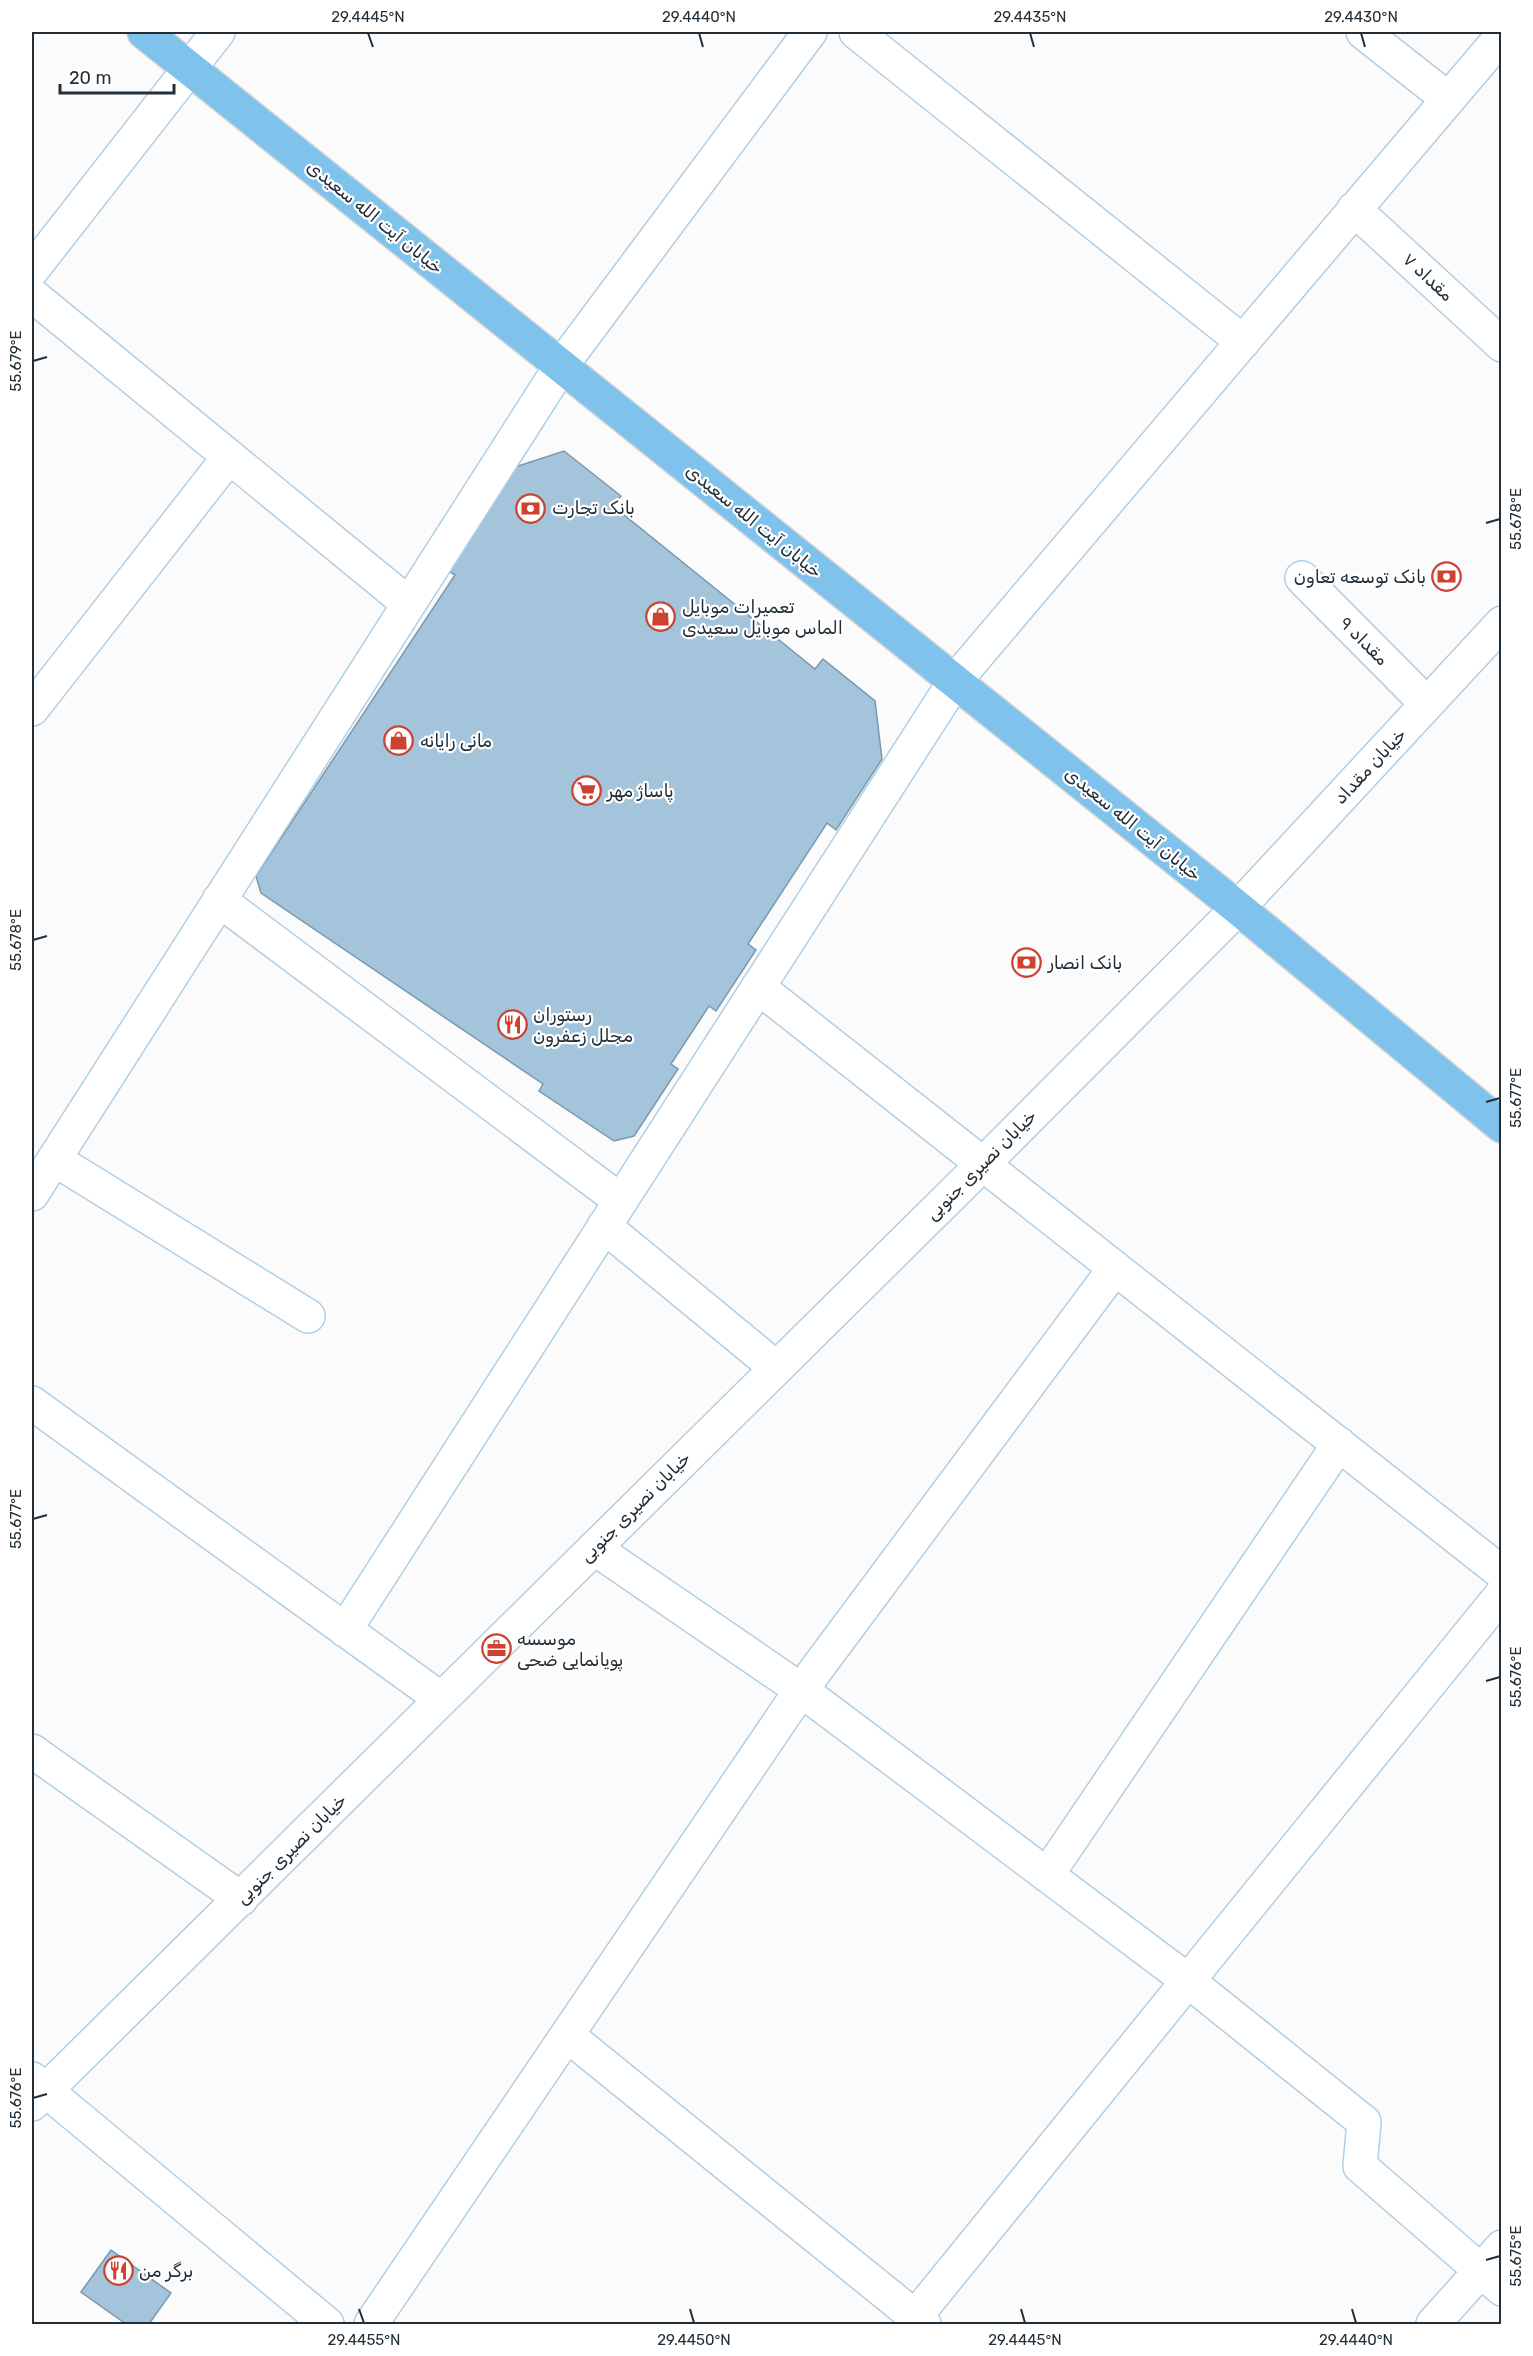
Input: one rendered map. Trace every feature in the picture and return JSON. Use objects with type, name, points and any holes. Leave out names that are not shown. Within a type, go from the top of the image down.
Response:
[{"type":"main road","name":"خیابان آیت الله سعیدی","points":[[144,32],[1238,908],[1502,1126]]},
{"type":"street","points":[[32,270],[218,32]]},
{"type":"street","points":[[32,1194],[561,366],[810,32]]},
{"type":"street","points":[[856,32],[1243,342]]},
{"type":"street","points":[[1363,32],[1448,99]]},
{"type":"street","points":[[345,1630],[954,681],[1502,36]]},
{"type":"street","name":"۷ مقداد","points":[[1354,210],[1502,345]]},
{"type":"street","points":[[32,295],[409,604]]},
{"type":"street","points":[[32,709],[229,457]]},
{"type":"street","name":"مقداد ۹","points":[[1302,578],[1427,704]]},
{"type":"street","name":"خیابان مقداد","points":[[1238,908],[1502,623]]},
{"type":"street","points":[[219,900],[612,1214],[776,1367]]},
{"type":"street","name":"خیابان نصیری جنوبی","points":[[36,2091],[241,1899],[1238,908]]},
{"type":"street","points":[[758,987],[1502,1573]]},
{"type":"street","points":[[54,1159],[308,1316]]},
{"type":"street","points":[[370,2325],[801,1690],[1115,1268]]},
{"type":"street","points":[[32,1403],[441,1699]]},
{"type":"street","points":[[1047,1875],[1339,1444]]},
{"type":"street","points":[[594,1548],[801,1690],[1187,1980],[1364,2122],[1360,2166],[1494,2269],[1433,2325]]},
{"type":"street","points":[[567,2035],[919,2321],[1187,1980],[1502,1594]]},
{"type":"street","points":[[32,1751],[241,1899]]},
{"type":"street","points":[[36,2091],[327,2325]]},
{"type":"building","name":"پاساژ مهر","points":[[564,451],[621,496],[613,506],[815,669],[823,659],[875,701],[882,759],[836,830],[827,823],[748,944],[756,950],[716,1011],[709,1006],[671,1064],[678,1069],[634,1136],[614,1141],[539,1091],[543,1084],[261,893],[256,876],[455,575],[444,568],[506,470]]},
{"type":"building","name":"برگر من","points":[[111,2250],[171,2293],[149,2324],[126,2324],[81,2292]]},
{"type":"place","name":"بانک تجارت","points":[[531,508]]},
{"type":"place","name":"بانک توسعه تعاون","points":[[1447,577]]},
{"type":"place","name":"تعمیرات موبایل الماس موبایل سعیدی","points":[[661,617]]},
{"type":"place","name":"مانی رایانه","points":[[399,741]]},
{"type":"place","name":"پاساژ مهر","points":[[586,791]]},
{"type":"place","name":"بانک انصار","points":[[1027,963]]},
{"type":"place","name":"رستوران مجلل زعفرون","points":[[512,1025]]},
{"type":"place","name":"موسسه پویانمایی ضحی","points":[[496,1649]]},
{"type":"place","name":"برگر من","points":[[118,2271]]}]
